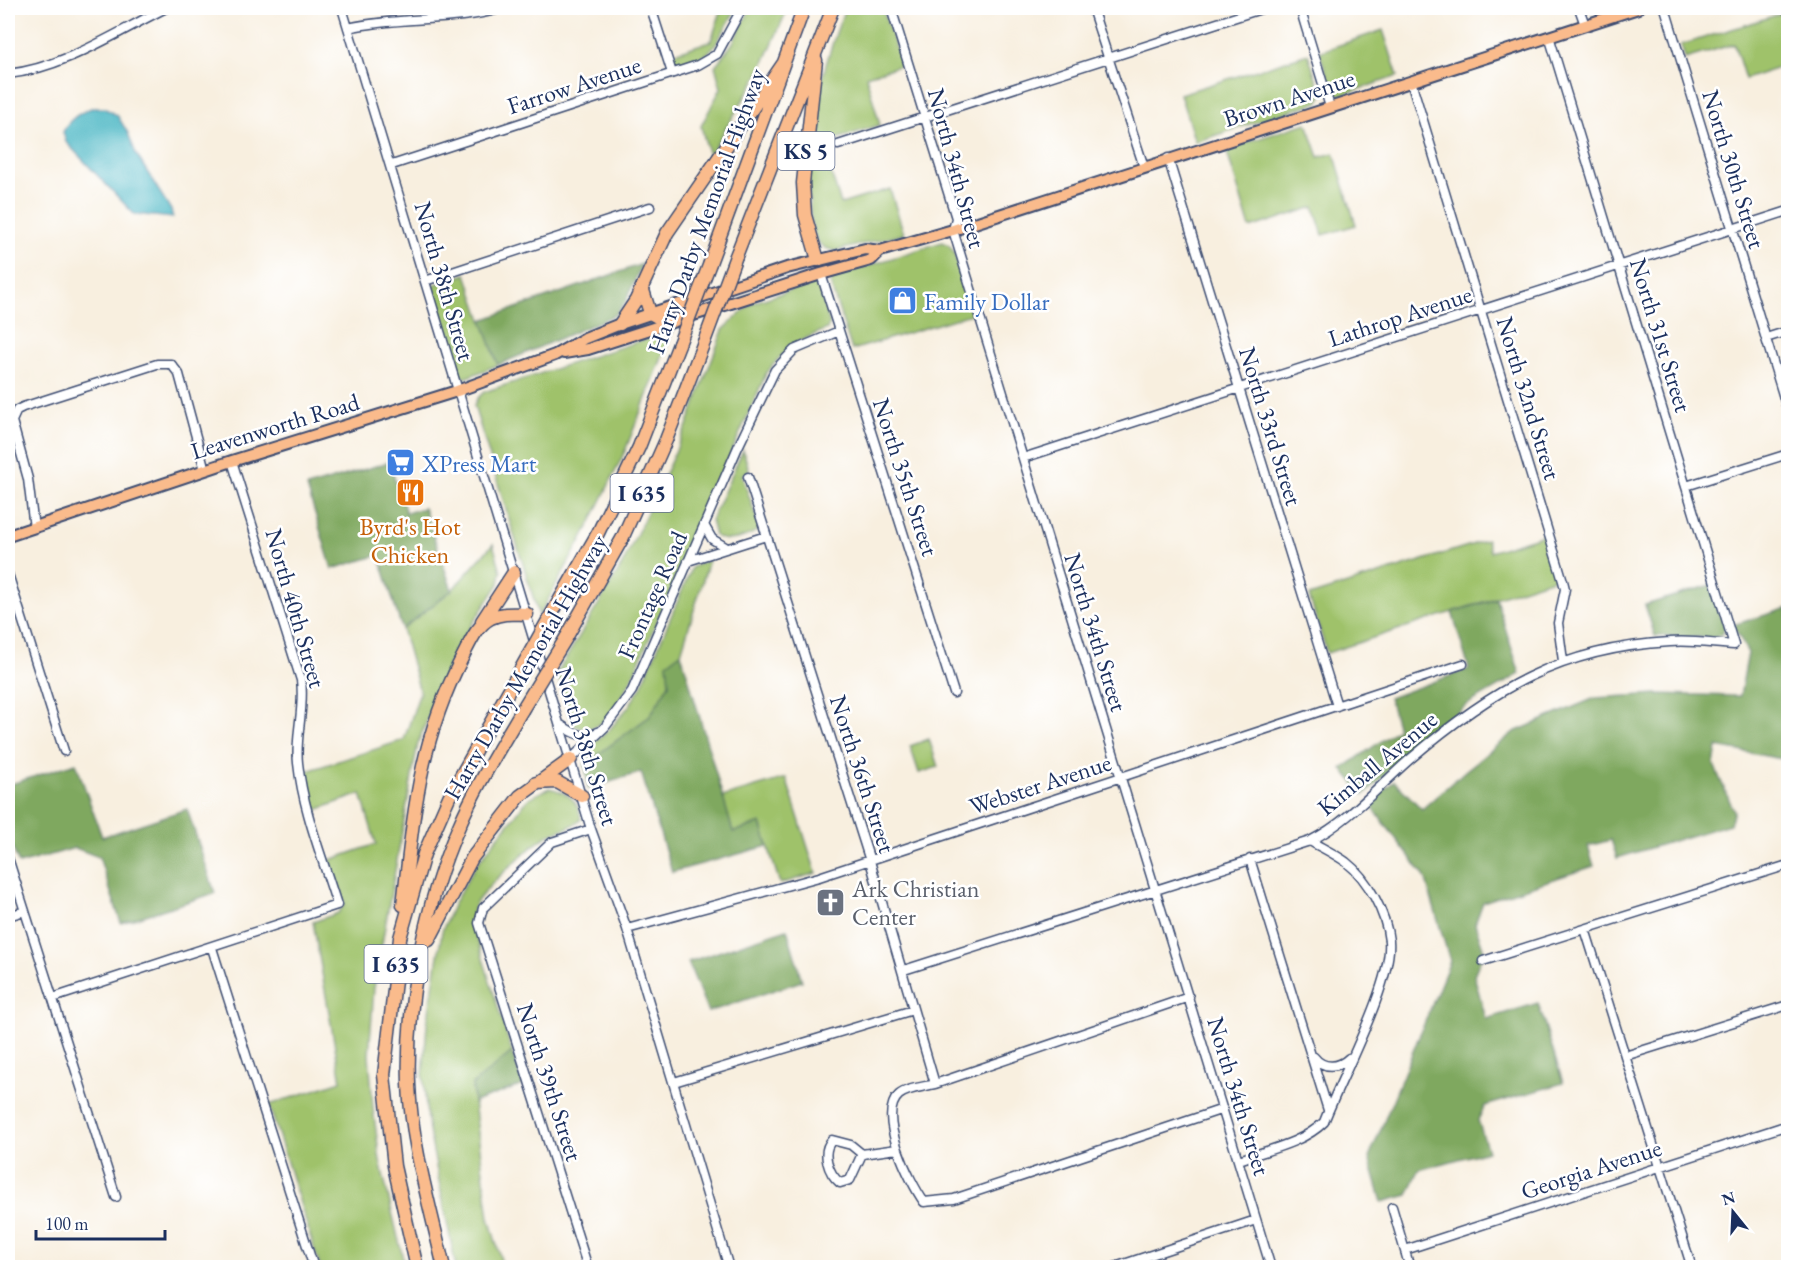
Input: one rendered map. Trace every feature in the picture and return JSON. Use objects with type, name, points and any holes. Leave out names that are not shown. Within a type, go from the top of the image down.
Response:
[{"type":"highway","name":"Harry Darby Memorial Highway","points":[[417,1268],[394,1166],[384,1075],[400,938],[424,854],[449,797],[598,533],[639,447],[710,264],[804,8]]},
{"type":"highway","name":"Harry Darby Memorial Highway","points":[[444,1268],[423,1174],[409,1086],[409,1041],[419,963],[434,892],[459,827],[483,776],[622,539],[666,440],[705,342],[736,256],[833,8]]},
{"type":"highway","name":"KS 5","points":[[818,260],[805,215],[803,183],[819,40]]},
{"type":"highway","name":"KS 5","points":[[620,324],[631,310],[667,233],[783,64]]},
{"type":"highway","points":[[642,287],[650,313],[668,324]]},
{"type":"highway","points":[[400,938],[418,782],[428,740],[442,697],[478,627],[514,572]]},
{"type":"highway","points":[[478,627],[491,618],[506,613],[527,615]]},
{"type":"highway","points":[[419,963],[438,919],[472,858],[520,796],[571,759]]},
{"type":"highway","points":[[536,783],[557,782],[582,796]]},
{"type":"main road","name":"Brown Avenue","points":[[952,230],[1168,158],[1638,8]]},
{"type":"main road","name":"Leavenworth Road","points":[[8,536],[232,461],[457,391],[555,355],[585,338],[650,313],[818,260],[865,249],[880,251],[952,230]]},
{"type":"main road","name":"Leavenworth Road","points":[[555,355],[588,349],[871,260],[880,251]]},
{"type":"main road","name":"KS 5","points":[[818,260],[821,274]]},
{"type":"street","points":[[8,74],[32,70],[65,58],[166,8]]},
{"type":"street","name":"North 38th Street","points":[[342,8],[392,165],[457,391],[591,829],[627,929],[729,1268]]},
{"type":"street","points":[[348,28],[450,12],[473,16],[503,8]]},
{"type":"street","points":[[651,8],[672,73]]},
{"type":"street","name":"Farrow Avenue","points":[[392,165],[698,65],[717,54],[742,8]]},
{"type":"street","name":"North 34th Street","points":[[891,8],[956,218],[952,230],[1271,1268]]},
{"type":"street","points":[[1092,8],[1144,167]]},
{"type":"street","points":[[838,145],[1264,8]]},
{"type":"street","points":[[1300,8],[1330,107]]},
{"type":"street","points":[[1579,8],[1585,25]]},
{"type":"street","name":"North 30th Street","points":[[1665,8],[1788,411]]},
{"type":"street","name":"North 31st Street","points":[[1549,36],[1734,645]]},
{"type":"street","name":"North 32nd Street","points":[[1411,81],[1563,580],[1565,589],[1557,623],[1563,661]]},
{"type":"street","name":"North 33rd Street","points":[[1168,158],[1337,706]]},
{"type":"street","points":[[425,281],[650,207]]},
{"type":"street","name":"Lathrop Avenue","points":[[1023,458],[1788,211]]},
{"type":"street","name":"North 35th Street","points":[[821,274],[954,693]]},
{"type":"street","name":"Frontage Road","points":[[571,759],[605,728],[632,691],[775,370],[794,350],[839,331]]},
{"type":"street","points":[[1766,338],[1788,331]]},
{"type":"street","points":[[33,528],[28,479],[12,421],[14,414],[22,407],[157,364],[171,364],[179,374],[205,470]]},
{"type":"street","points":[[1686,486],[1788,454]]},
{"type":"street","name":"North 40th Street","points":[[212,948],[337,905],[300,777],[297,744],[303,705],[301,680],[232,461]]},
{"type":"street","name":"North 36th Street","points":[[748,477],[904,970],[913,1010],[935,1084]]},
{"type":"street","points":[[704,525],[712,539],[727,548]]},
{"type":"street","points":[[688,561],[766,536]]},
{"type":"street","points":[[8,574],[64,752]]},
{"type":"street","name":"Kimball Avenue","points":[[904,970],[1310,841],[1334,829],[1448,727],[1504,689],[1563,661],[1619,647],[1672,642],[1734,645]]},
{"type":"street","name":"Webster Avenue","points":[[627,929],[784,887],[870,861],[1463,664]]},
{"type":"street","points":[[561,725],[575,735],[584,736],[605,728]]},
{"type":"street","name":"North 39th Street","points":[[588,1268],[479,923],[483,908],[552,842],[591,829]]},
{"type":"street","points":[[1239,1160],[1315,1131],[1324,1122],[1379,990],[1386,966],[1389,942],[1385,923],[1371,891],[1347,863],[1310,841]]},
{"type":"street","points":[[8,858],[116,1197]]},
{"type":"street","points":[[1250,859],[1328,1110]]},
{"type":"street","points":[[1483,961],[1788,865]]},
{"type":"street","points":[[8,916],[25,911]]},
{"type":"street","points":[[1585,929],[1692,1268]]},
{"type":"street","points":[[53,998],[212,948],[314,1268]]},
{"type":"street","points":[[1189,998],[935,1084],[902,1092],[895,1099],[891,1109],[897,1149],[924,1202],[954,1199],[1223,1109]]},
{"type":"street","points":[[1624,1056],[1788,1005]]},
{"type":"street","points":[[674,1082],[913,1010]]},
{"type":"street","points":[[1312,1053],[1319,1062],[1329,1066],[1339,1065],[1352,1056]]},
{"type":"street","name":"Georgia Avenue","points":[[1405,1250],[1788,1125]]},
{"type":"street","points":[[862,1154],[850,1180],[840,1183],[833,1178],[826,1155],[826,1146],[832,1140],[851,1145],[862,1154],[897,1149]]},
{"type":"street","points":[[1392,1207],[1410,1268]]},
{"type":"street","points":[[1112,1268],[1256,1220]]},
{"type":"green space","points":[[722,8],[737,8],[716,44],[707,54],[687,64],[674,61],[671,54],[711,41]]},
{"type":"green space","points":[[751,8],[788,8],[759,74],[709,156],[701,126],[721,88],[715,66],[732,44]]},
{"type":"green space","points":[[845,8],[882,8],[902,65],[866,76],[880,125],[833,140],[834,150],[825,154],[841,204],[890,189],[904,234],[835,251],[826,249],[819,243],[810,214],[809,193],[811,146],[819,92],[827,60]]},
{"type":"green space","points":[[1783,13],[1788,32],[1788,65],[1745,79],[1734,44],[1685,59],[1681,45]]},
{"type":"green space","points":[[1383,30],[1398,76],[1342,95],[1334,94],[1319,52]]},
{"type":"green space","points":[[1308,54],[1322,96],[1318,102],[1195,142],[1180,94]]},
{"type":"green space","points":[[1307,123],[1319,157],[1334,153],[1356,225],[1323,235],[1314,207],[1250,228],[1226,149]]},
{"type":"green space","points":[[942,242],[949,245],[954,252],[971,314],[852,350],[830,283],[833,277]]},
{"type":"green space","points":[[642,264],[625,303],[615,315],[498,365],[482,320]]},
{"type":"green space","points":[[466,274],[498,365],[465,378],[459,375],[433,285]]},
{"type":"green space","points":[[812,283],[818,285],[830,324],[827,329],[792,346],[766,374],[632,678],[616,706],[601,723],[583,728],[573,725],[557,673],[622,565],[686,428],[723,330],[752,303]]},
{"type":"green space","points":[[673,330],[625,451],[591,522],[539,616],[474,406],[477,399],[484,392]]},
{"type":"green space","points":[[743,450],[749,470],[742,475],[759,526],[758,530],[748,535],[725,540],[715,536],[711,520]]},
{"type":"green space","points":[[389,462],[406,513],[424,508],[452,590],[402,629],[379,555],[332,569],[307,487]]},
{"type":"green space","points":[[1544,535],[1556,578],[1327,653],[1309,596],[1487,540],[1490,552]]},
{"type":"green space","points":[[493,544],[501,571],[499,584],[455,650],[418,743],[374,988],[369,1055],[373,1107],[380,1161],[405,1267],[320,1267],[269,1105],[341,1081],[313,922],[338,913],[345,904],[330,860],[376,844],[361,794],[316,810],[307,771],[404,740],[420,692],[402,629],[452,590]]},
{"type":"green space","points":[[709,560],[681,653],[668,663],[669,684],[650,716],[585,764],[590,747],[610,729],[641,687],[692,567]]},
{"type":"green space","points":[[1711,585],[1725,628],[1722,635],[1712,638],[1655,636],[1645,605]]},
{"type":"green space","points":[[1496,599],[1520,674],[1468,704],[1417,744],[1364,795],[1342,769],[1398,729],[1389,698],[1469,669],[1452,612]]},
{"type":"green space","points":[[1788,608],[1788,760],[1717,747],[1714,765],[1734,811],[1730,824],[1617,858],[1611,840],[1588,846],[1594,866],[1483,902],[1475,924],[1484,951],[1474,975],[1486,1019],[1538,1003],[1563,1083],[1485,1106],[1478,1120],[1488,1151],[1419,1170],[1408,1195],[1382,1202],[1369,1158],[1450,961],[1425,877],[1369,803],[1394,781],[1422,809],[1514,732],[1595,698],[1657,694],[1740,696],[1748,653],[1733,625]]},
{"type":"green space","points":[[681,653],[733,832],[761,823],[768,846],[672,872],[641,772],[588,789],[585,764],[650,716],[669,684],[667,663]]},
{"type":"green space","points":[[929,739],[938,767],[919,773],[910,746]]},
{"type":"green space","points":[[76,763],[102,837],[187,809],[215,893],[121,923],[99,857],[75,848],[19,864],[8,836],[8,785]]},
{"type":"green space","points":[[786,778],[816,873],[780,884],[761,824],[733,832],[722,797]]},
{"type":"green space","points":[[549,788],[571,798],[578,807],[581,819],[543,839],[523,854],[484,893],[473,911],[472,923],[512,1052],[472,1086],[489,1218],[503,1267],[456,1268],[428,1126],[423,1076],[427,1024],[442,931],[454,903],[476,865],[529,798]]},
{"type":"green space","points":[[787,929],[802,981],[708,1012],[688,962]]},
{"type":"green space","points":[[512,1052],[523,1085],[474,1102],[472,1085]]},
{"type":"water","points":[[91,108],[104,108],[117,115],[128,133],[136,154],[171,210],[173,218],[134,214],[66,142],[63,132],[68,124]]},
{"type":"place","name":"Family Dollar","points":[[903,301]]},
{"type":"place","name":"XPress Mart","points":[[401,463]]},
{"type":"place","name":"Byrd's Hot Chicken","points":[[410,493]]},
{"type":"place","name":"Ark Christian Center","points":[[831,902]]}]
